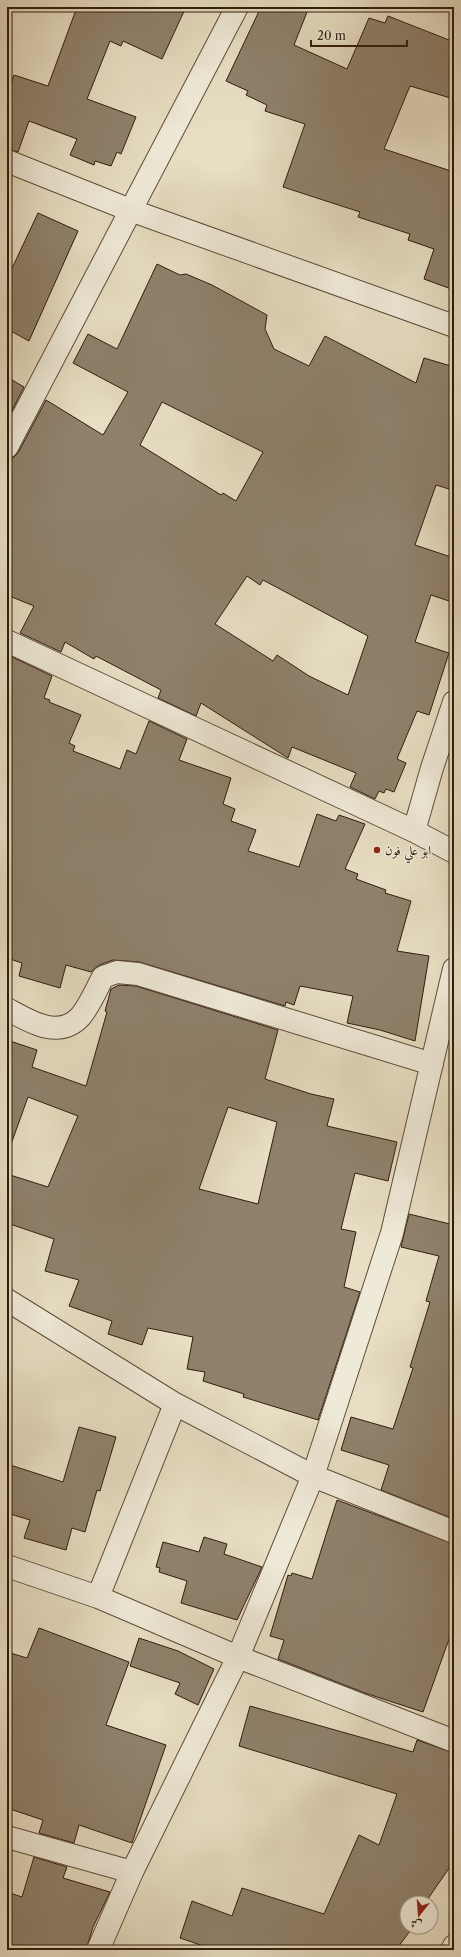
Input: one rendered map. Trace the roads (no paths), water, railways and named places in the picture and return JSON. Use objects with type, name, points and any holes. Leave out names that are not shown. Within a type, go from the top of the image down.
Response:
[{"type":"street","points":[[7,447],[237,7]]},
{"type":"street","points":[[7,161],[130,210],[454,326]]},
{"type":"street","points":[[7,641],[414,831],[454,852]]},
{"type":"street","points":[[414,831],[432,768],[454,702]]},
{"type":"street","points":[[98,1950],[132,1872],[238,1657],[313,1476],[392,1233],[454,970]]},
{"type":"street","points":[[7,1009],[39,1026],[62,1028],[80,1017],[103,977],[117,972],[138,974],[432,1064]]},
{"type":"street","points":[[7,1300],[175,1404],[313,1476],[454,1532]]},
{"type":"street","points":[[98,1597],[175,1404]]},
{"type":"street","points":[[7,1566],[98,1597],[238,1657],[454,1741]]},
{"type":"street","points":[[7,1837],[132,1872]]},
{"type":"street","points":[[452,1950],[454,1946]]},
{"type":"place","name":"ابو علي فون","points":[[377,850]]}]
